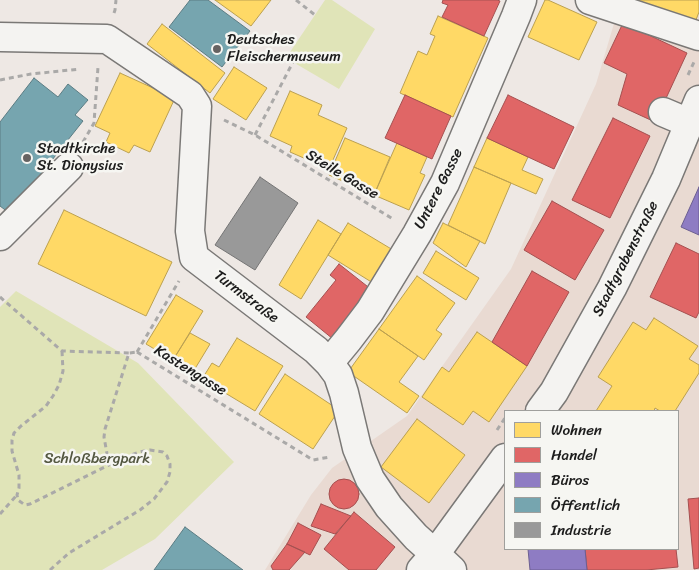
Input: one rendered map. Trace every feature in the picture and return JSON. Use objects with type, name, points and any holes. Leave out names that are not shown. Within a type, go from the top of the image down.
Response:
[{"type":"street","name":"Untere Gasse","points":[[329,363],[370,311],[444,184],[522,0]]},
{"type":"street","points":[[590,0],[699,36]]},
{"type":"street","points":[[0,37],[106,39],[190,95],[197,106],[190,232],[194,257]]},
{"type":"street","points":[[663,112],[694,112]]},
{"type":"street","name":"Stadtgrabenstraße","points":[[541,410],[554,392],[612,288],[666,179],[694,112]]},
{"type":"street","points":[[0,236],[69,167]]},
{"type":"street","name":"Turmstraße","points":[[194,257],[316,350],[329,363],[338,375],[357,448],[370,479],[389,507],[436,565]]},
{"type":"street","points":[[436,565],[504,460]]},
{"type":"path","points":[[115,10],[116,0]]},
{"type":"path","points":[[296,0],[315,15]]},
{"type":"path","name":"Steile Gasse","points":[[292,62],[255,135],[416,234]]},
{"type":"path","points":[[69,167],[94,123],[98,67]]},
{"type":"path","points":[[0,80],[31,74],[88,68]]},
{"type":"path","name":"Kastengasse","points":[[194,257],[137,352],[313,460],[327,458]]},
{"type":"path","points":[[0,297],[62,351],[137,352]]},
{"type":"path","points":[[0,514],[16,495],[19,488],[20,475],[12,451],[14,433],[46,406],[54,396],[63,371],[62,351]]},
{"type":"path","points":[[109,465],[104,437],[105,429],[129,353]]},
{"type":"path","points":[[16,495],[21,503],[30,504],[139,452],[150,450],[163,452],[167,456],[170,464],[167,482],[154,498],[140,510],[70,553],[50,570]]},
{"type":"shaded area","points":[[621,0],[699,0],[699,570],[265,570],[311,495],[332,468],[407,416],[511,269],[596,84]]},
{"type":"green space","points":[[325,0],[332,0],[375,29],[339,89],[286,58]]},
{"type":"green space","name":"Schloßbergpark","points":[[16,291],[138,363],[234,462],[155,539],[102,570],[0,570],[0,307]]},
{"type":"building: Wohnen","points":[[215,0],[271,0],[251,26]]},
{"type":"building: Wohnen","points":[[545,0],[597,22],[579,60],[528,37]]},
{"type":"building: Wohnen","points":[[633,0],[699,0],[699,12],[694,25]]},
{"type":"building: Wohnen","points":[[438,16],[488,38],[453,117],[400,93],[418,51],[427,55],[435,36],[430,34]]},
{"type":"building: Wohnen","points":[[162,24],[225,73],[210,93],[147,44]]},
{"type":"building: Wohnen","points":[[234,67],[267,88],[246,120],[213,99]]},
{"type":"building: Wohnen","points":[[120,73],[175,98],[150,152],[134,145],[129,153],[106,142],[110,133],[95,126]]},
{"type":"building: Wohnen","points":[[290,91],[322,105],[318,115],[347,128],[329,169],[290,152],[292,146],[270,136]]},
{"type":"building: Wohnen","points":[[345,138],[390,157],[374,195],[329,175]]},
{"type":"building: Wohnen","points":[[487,138],[528,157],[522,170],[543,179],[536,194],[474,167]]},
{"type":"building: Wohnen","points":[[397,143],[427,157],[420,173],[425,175],[409,210],[374,195]]},
{"type":"building: Wohnen","points":[[474,167],[511,183],[485,244],[448,225]]},
{"type":"building: Wohnen","points":[[64,210],[172,262],[146,316],[38,264]]},
{"type":"building: Wohnen","points":[[318,220],[341,234],[301,299],[279,285]]},
{"type":"building: Wohnen","points":[[348,223],[393,250],[373,283],[328,255]]},
{"type":"building: Wohnen","points":[[443,223],[480,241],[466,267],[433,243]]},
{"type":"building: Wohnen","points":[[436,251],[479,278],[466,300],[423,273]]},
{"type":"building: Wohnen","points":[[417,276],[455,303],[436,330],[442,334],[424,360],[379,329]]},
{"type":"building: Wohnen","points":[[176,295],[203,311],[173,360],[146,344]]},
{"type":"building: Wohnen","points":[[654,318],[698,346],[689,359],[699,365],[699,373],[676,410],[658,410],[655,408],[654,410],[597,410],[612,386],[598,377],[633,322],[646,330]]},
{"type":"building: Wohnen","points":[[379,329],[418,356],[399,382],[419,396],[407,413],[348,372]]},
{"type":"building: Wohnen","points":[[477,332],[527,366],[489,422],[473,411],[463,425],[422,397],[442,367],[449,372]]},
{"type":"building: Wohnen","points":[[190,333],[210,344],[193,372],[173,360]]},
{"type":"building: Wohnen","points":[[237,338],[283,366],[255,411],[202,379],[212,363],[219,367]]},
{"type":"building: Wohnen","points":[[285,374],[339,410],[313,449],[259,414]]},
{"type":"building: Wohnen","points":[[417,419],[465,455],[429,503],[381,467]]},
{"type":"building: Handel","points":[[443,0],[500,1],[484,36],[442,17],[448,5],[442,3]]},
{"type":"building: Handel","points":[[623,23],[687,53],[655,122],[618,105],[627,74],[604,63]]},
{"type":"building: Handel","points":[[405,95],[451,116],[432,159],[385,138]]},
{"type":"building: Handel","points":[[508,95],[574,127],[554,169],[487,138]]},
{"type":"building: Handel","points":[[613,118],[650,136],[610,218],[572,200]]},
{"type":"building: Handel","points":[[552,201],[604,230],[575,280],[524,250]]},
{"type":"building: Handel","points":[[676,243],[699,254],[699,312],[696,318],[650,297]]},
{"type":"building: Handel","points":[[339,264],[372,290],[333,339],[306,317],[336,280],[330,275]]},
{"type":"building: Handel","points":[[532,271],[569,292],[527,366],[492,342]]},
{"type":"building: Handel","points":[[344,479],[355,483],[359,494],[355,505],[344,509],[333,505],[329,494],[333,483]]},
{"type":"building: Handel","points":[[699,498],[699,568],[694,569],[688,499]]},
{"type":"building: Handel","points":[[321,504],[351,516],[335,534],[311,526]]},
{"type":"building: Handel","points":[[354,512],[395,547],[376,570],[349,570],[324,549]]},
{"type":"building: Handel","points":[[298,523],[321,535],[310,555],[287,544]]},
{"type":"building: Handel","points":[[287,544],[305,552],[289,570],[273,570],[271,566]]},
{"type":"building: Handel","points":[[585,550],[676,550],[678,567],[646,570],[587,570]]},
{"type":"building: Büros","points":[[699,187],[699,235],[681,227]]},
{"type":"building: Büros","points":[[528,550],[585,550],[587,570],[530,570]]},
{"type":"building: Öffentlich","name":"Deutsches Fleischermuseum","points":[[190,0],[208,0],[250,31],[222,67],[169,27]]},
{"type":"building: Öffentlich","name":"Stadtkirche St. Dionysius","points":[[34,78],[58,97],[68,84],[88,100],[75,115],[83,121],[25,194],[13,216],[0,206],[0,122]]},
{"type":"building: Öffentlich","points":[[185,527],[243,570],[154,570]]},
{"type":"building: Industrie","points":[[260,177],[298,203],[255,270],[215,245]]},
{"type":"place","name":"Deutsches Fleischermuseum","points":[[217,49]]},
{"type":"place","name":"Stadtkirche St. Dionysius","points":[[27,158]]}]
